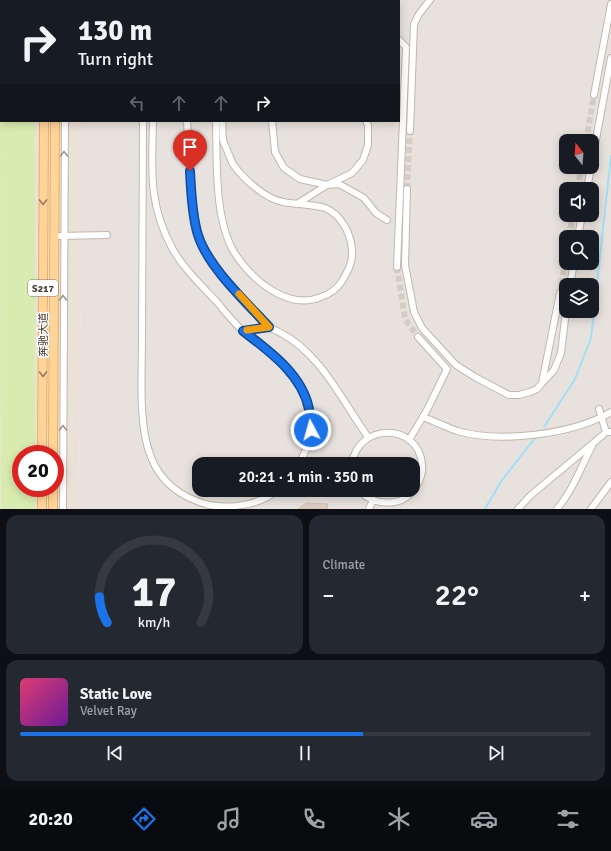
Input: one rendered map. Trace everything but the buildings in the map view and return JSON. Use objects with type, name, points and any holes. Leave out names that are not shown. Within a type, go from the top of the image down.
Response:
[{"type":"main road","name":"奔驰大道","points":[[42,445],[44,122]]},
{"type":"main road","name":"奔驰大道","points":[[53,445],[55,122]]},
{"type":"main road","points":[[42,497],[42,509]]},
{"type":"main road","points":[[53,497],[53,509]]},
{"type":"street","points":[[410,131],[414,24],[419,14],[430,0]]},
{"type":"street","points":[[594,95],[611,7]]},
{"type":"street","points":[[400,41],[406,47],[412,59]]},
{"type":"street","points":[[397,267],[399,188],[406,47]]},
{"type":"street","points":[[597,134],[611,58]]},
{"type":"street","points":[[64,122],[64,509]]},
{"type":"street","points":[[143,122],[141,388],[145,433],[150,456],[158,472],[170,486],[184,496],[215,507],[238,507],[266,497]]},
{"type":"street","points":[[153,122],[152,184],[156,208],[164,233],[173,250],[187,269],[243,331],[270,352],[287,369],[305,396],[309,409],[311,430],[306,450],[302,457]]},
{"type":"street","points":[[187,122],[192,201],[198,235],[212,264],[269,327],[288,337],[304,348],[334,385],[368,437]]},
{"type":"street","points":[[216,122],[219,202],[226,234],[234,251],[243,264],[263,284],[276,294],[304,301],[316,299],[330,293],[340,284],[352,261],[352,249],[348,234],[343,224],[335,215],[325,208],[281,202],[263,193],[250,184],[233,164],[223,140],[222,122]]},
{"type":"street","points":[[272,122],[275,152],[284,168],[300,179],[327,185],[339,184],[352,190],[364,198],[376,213],[387,220]]},
{"type":"street","points":[[297,204],[327,185],[352,174],[363,160],[368,145],[368,125],[366,122]]},
{"type":"street","points":[[54,174],[64,174]]},
{"type":"street","points":[[407,189],[405,265],[414,312],[422,328],[456,365],[509,395],[519,395],[537,389],[554,370],[561,353],[565,318]]},
{"type":"street","points":[[54,236],[107,235]]},
{"type":"street","points":[[542,383],[559,298]]},
{"type":"street","points":[[243,331],[269,327]]},
{"type":"street","points":[[418,337],[446,369]]},
{"type":"street","points":[[409,440],[423,417],[446,369],[456,365]]},
{"type":"street","points":[[518,509],[530,495],[594,442],[609,432],[599,409]]},
{"type":"street","points":[[423,417],[457,431],[489,436],[518,437],[560,431],[602,417],[611,412]]},
{"type":"street","points":[[352,457],[357,448],[368,437],[384,432],[401,435],[409,440],[415,446],[421,458],[422,470],[420,482],[412,493],[399,501],[384,503],[366,497]]},
{"type":"street","points":[[557,509],[571,490],[594,442]]},
{"type":"street","points":[[591,509],[611,482]]},
{"type":"street","points":[[369,509],[373,500]]},
{"type":"shaded area","points":[[400,0],[611,0],[611,509],[79,509],[82,122],[400,122]]},
{"type":"shaded area","points":[[0,122],[82,122],[79,509],[0,509]]},
{"type":"shaded area","points":[[0,370],[1,509],[0,509]]},
{"type":"green space","points":[[0,122],[34,122],[35,127],[35,445],[12,445],[12,497],[35,497],[35,509],[1,509]]},
{"type":"waterway","points":[[544,427],[575,379],[591,338],[611,156]]},
{"type":"waterway","points":[[485,509],[502,480],[536,437]]},
{"type":"tunnel","points":[[587,134],[594,95]]},
{"type":"tunnel","points":[[407,189],[410,131]]},
{"type":"tunnel","points":[[579,182],[580,174]]},
{"type":"tunnel","points":[[570,230],[572,222]]},
{"type":"tunnel","points":[[397,267],[405,319],[418,337]]},
{"type":"tunnel","points":[[562,278],[564,270]]},
{"type":"slow traffic","points":[[239,294],[269,327],[247,330]]},
{"type":"route","points":[[190,171],[192,201],[198,235],[212,264],[269,327],[243,331],[270,352],[287,369],[297,382],[305,396],[309,409],[311,430]]}]
